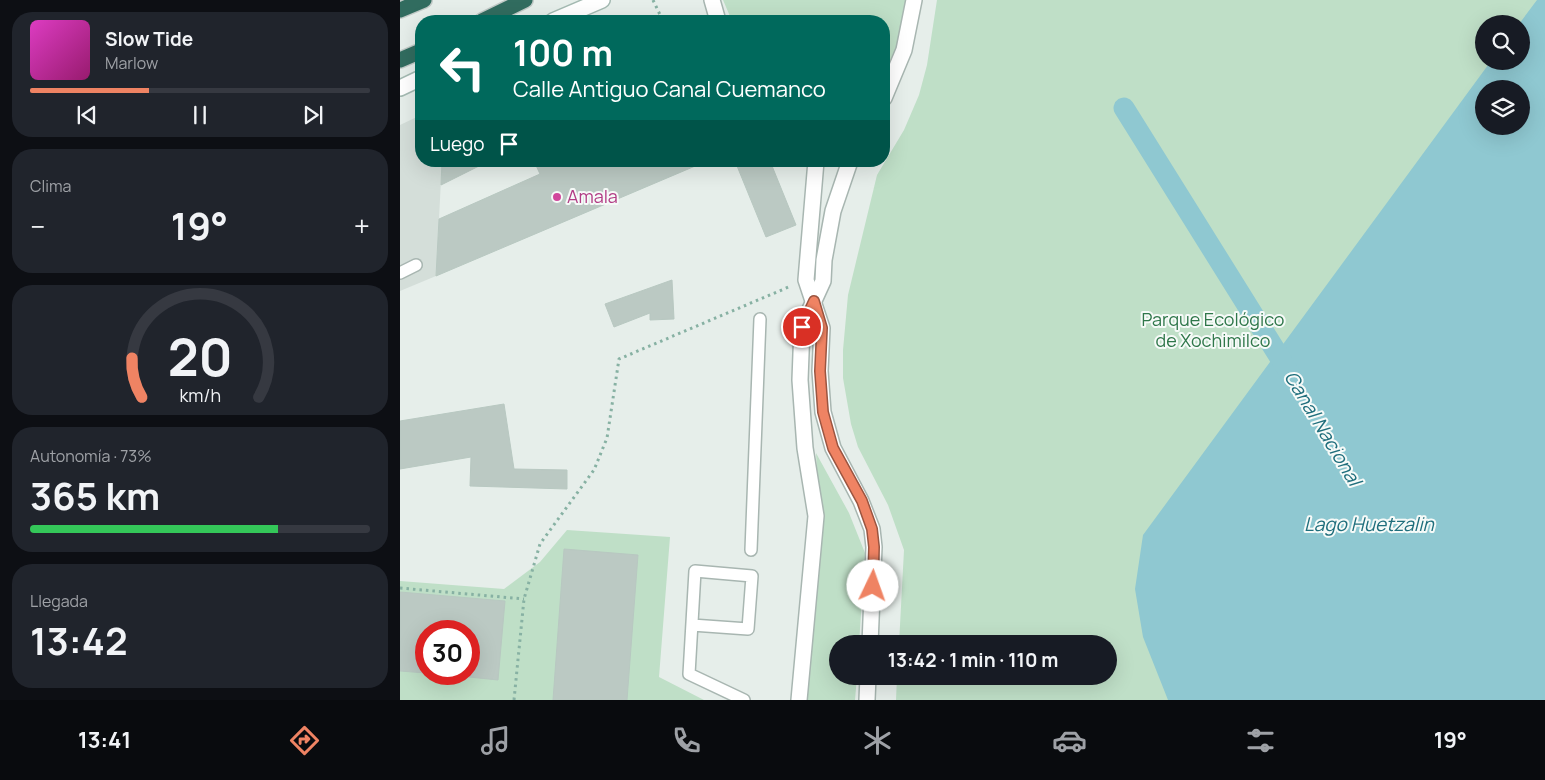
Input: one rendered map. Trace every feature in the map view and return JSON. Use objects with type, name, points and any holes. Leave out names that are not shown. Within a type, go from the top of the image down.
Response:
[{"type":"highway","points":[[400,10],[424,0]]},
{"type":"highway","points":[[494,15],[525,0]]},
{"type":"highway","points":[[400,60],[415,54]]},
{"type":"street","points":[[567,15],[602,0]]},
{"type":"street","points":[[712,0],[716,15]]},
{"type":"street","points":[[890,84],[904,50],[914,0]]},
{"type":"street","points":[[400,88],[415,81]]},
{"type":"street","points":[[815,167],[806,280],[822,328],[820,371],[823,412],[833,448],[862,501],[872,529],[874,566],[870,635]]},
{"type":"street","points":[[799,700],[816,516],[805,448],[800,380],[802,327],[823,281],[833,211],[848,167]]},
{"type":"street","points":[[867,700],[868,685]]},
{"type":"lane","points":[[400,273],[416,265]]},
{"type":"lane","points":[[751,550],[760,319]]},
{"type":"lane","points":[[692,625],[748,629],[752,576],[695,571],[689,674],[744,700]]},
{"type":"path","points":[[653,0],[659,15]]},
{"type":"path","points":[[514,700],[524,599],[540,544],[594,470],[607,438],[619,359],[806,280]]},
{"type":"path","points":[[400,588],[524,599]]},
{"type":"shaded area","points":[[415,118],[415,167],[442,167],[436,276],[400,291],[400,125]]},
{"type":"green space","points":[[723,0],[906,0],[897,48],[890,68],[890,15],[729,15]]},
{"type":"green space","name":"Parque Ecológico de Xochimilco","points":[[937,0],[1545,0],[1545,700],[896,700],[897,685],[1117,685],[1117,635],[899,635],[904,550],[888,505],[858,447],[851,424],[843,378],[843,350],[848,295],[877,175],[882,167],[890,167],[890,153],[904,130],[919,95],[927,65]]},
{"type":"green space","points":[[816,453],[849,513],[865,553],[860,635],[829,635],[829,685],[856,685],[855,700],[806,700],[820,525]]},
{"type":"green space","points":[[567,530],[670,537],[659,677],[704,700],[400,700],[400,581],[504,589],[540,562]]},
{"type":"water","name":"Lago Huetzalin","points":[[1537,0],[1545,0],[1545,700],[1168,700],[1143,637],[1135,589],[1143,535],[1475,83],[1475,135],[1530,135],[1530,80],[1477,80],[1484,70],[1530,70],[1530,15],[1526,15]]},
{"type":"building","points":[[442,167],[477,167],[441,185]]},
{"type":"building","name":"Amala","points":[[537,167],[693,167],[436,276],[439,219],[540,174]]},
{"type":"building","points":[[737,167],[772,167],[796,225],[766,237]]},
{"type":"building","points":[[672,280],[674,319],[650,320],[650,313],[614,327],[605,304]]},
{"type":"building","points":[[504,404],[514,469],[567,470],[567,489],[470,486],[471,457],[400,469],[400,421]]},
{"type":"building","points":[[564,549],[638,555],[627,700],[553,700]]},
{"type":"building","points":[[400,592],[505,601],[498,680],[480,678],[480,620],[415,620],[415,672],[400,671]]},
{"type":"waterway","name":"Canal Nacional","points":[[1124,108],[1292,377]]},
{"type":"place","name":"Amala","points":[[557,197]]},
{"type":"route","points":[[802,327],[814,301],[822,328],[820,371],[823,412],[833,448],[868,514],[874,547],[873,586]]}]
